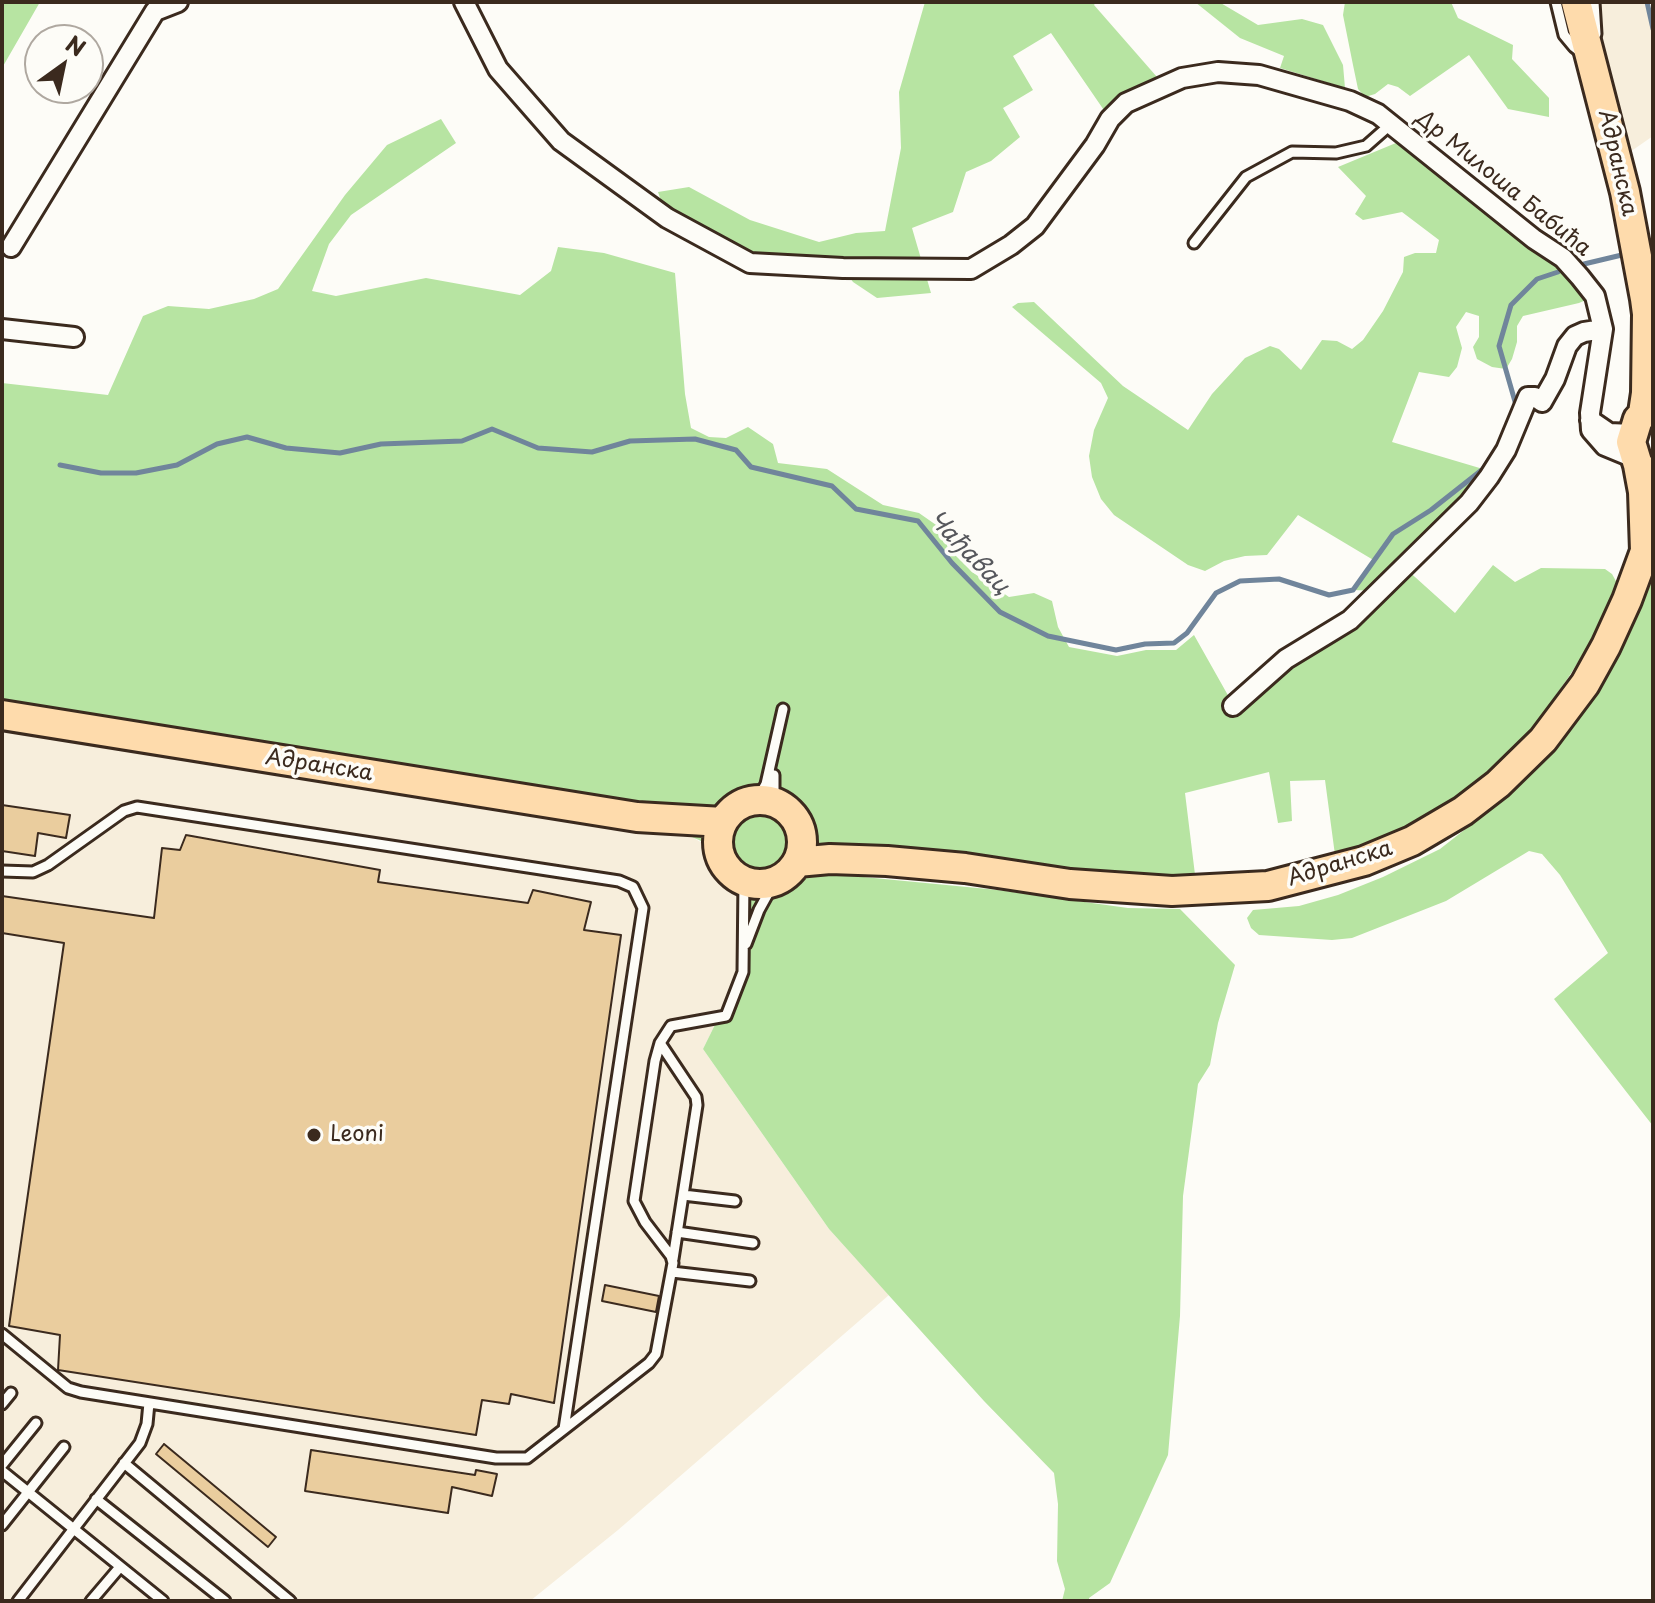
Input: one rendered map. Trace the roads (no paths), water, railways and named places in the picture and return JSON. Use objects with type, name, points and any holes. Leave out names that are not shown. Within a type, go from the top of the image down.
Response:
[{"type":"main road","name":"Адранска","points":[[797,862],[830,859],[887,861],[1122,889],[1197,891],[1268,886],[1302,879],[1397,848],[1447,822],[1482,797],[1543,740],[1585,684],[1606,646],[1649,544],[1643,492],[1642,442],[1650,323],[1633,235],[1576,2]]},
{"type":"main road","name":"Адранска","points":[[2,715],[637,817],[723,822]]},
{"type":"main road","points":[[750,801],[770,801],[781,805],[800,828],[802,842],[797,862],[775,881],[757,883],[732,873],[720,853],[719,835],[723,822],[739,805],[750,801]]},
{"type":"main road","name":"Адранска","points":[[637,817],[699,840],[720,853]]},
{"type":"main road","name":"Адранска","points":[[800,828],[823,840],[887,861]]},
{"type":"street","points":[[11,247],[155,11],[178,2]]},
{"type":"street","name":"Др Милоша Бабића","points":[[464,2],[498,69],[561,141],[667,218],[750,263],[843,268],[971,269],[1035,226],[1073,177],[1110,119],[1126,103],[1182,78],[1218,72],[1259,75],[1350,101],[1378,114],[1534,239],[1563,258],[1595,296],[1603,329],[1591,430],[1599,441],[1617,452],[1642,442]]},
{"type":"street","points":[[2,329],[74,337]]},
{"type":"street","points":[[1233,706],[1286,659],[1350,620],[1469,503],[1506,450],[1528,397],[1542,402],[1555,379],[1567,346],[1575,336],[1603,329]]},
{"type":"lane","points":[[1556,2],[1564,35],[1590,59]]},
{"type":"lane","name":"Адранска","points":[[1590,59],[1596,40],[1594,2]]},
{"type":"lane","name":"Др Милоша Бабића","points":[[1194,243],[1246,177],[1292,152],[1336,153],[1366,146],[1391,124]]},
{"type":"lane","points":[[781,805],[774,797],[773,785],[783,709]]},
{"type":"lane","points":[[750,801],[760,795],[766,784],[778,738]]},
{"type":"lane","points":[[2,871],[33,872],[48,865],[124,811],[137,807],[603,878],[633,887],[643,908],[564,1429]]},
{"type":"lane","points":[[672,1268],[671,1256],[645,1222],[634,1201],[655,1061],[660,1043],[671,1026],[726,1016],[743,972],[744,880]]},
{"type":"lane","points":[[744,951],[759,910],[775,881]]},
{"type":"lane","points":[[2,1334],[68,1388],[81,1392],[513,1460],[527,1458],[649,1363],[656,1354],[697,1105],[696,1097],[660,1043]]},
{"type":"lane","points":[[683,1195],[735,1201]]},
{"type":"lane","points":[[677,1232],[753,1243]]},
{"type":"lane","points":[[672,1268],[750,1281]]},
{"type":"lane","points":[[2,1404],[11,1393]]},
{"type":"lane","points":[[18,1601],[140,1443],[147,1424],[149,1403]]},
{"type":"lane","points":[[36,1423],[2,1468],[28,1493],[163,1601]]},
{"type":"lane","points":[[2,1525],[64,1447]]},
{"type":"lane","points":[[124,1463],[290,1601]]},
{"type":"lane","points":[[96,1499],[225,1601]]},
{"type":"lane","points":[[91,1601],[120,1567]]},
{"type":"lane","points":[[140,1601],[150,1590]]},
{"type":"waterway","name":"Чађавац","points":[[1647,2],[1653,29]]},
{"type":"waterway","name":"Чађавац","points":[[1584,264],[1626,254]]},
{"type":"waterway","name":"Чађавац","points":[[1516,405],[1499,346],[1511,305],[1537,279],[1558,272]]},
{"type":"waterway","name":"Чађавац","points":[[60,465],[101,473],[136,473],[177,465],[217,444],[247,437],[286,448],[340,453],[381,444],[462,441],[492,429],[538,448],[592,452],[630,441],[695,439],[736,450],[751,467],[832,486],[856,509],[918,521],[952,563],[1000,612],[1048,636],[1116,650],[1145,644],[1174,643],[1187,633],[1216,593],[1240,581],[1279,579],[1329,595],[1353,590],[1393,534],[1431,510],[1483,469],[1489,460]]},
{"type":"place","name":"Leoni","points":[[314,1135]]}]
